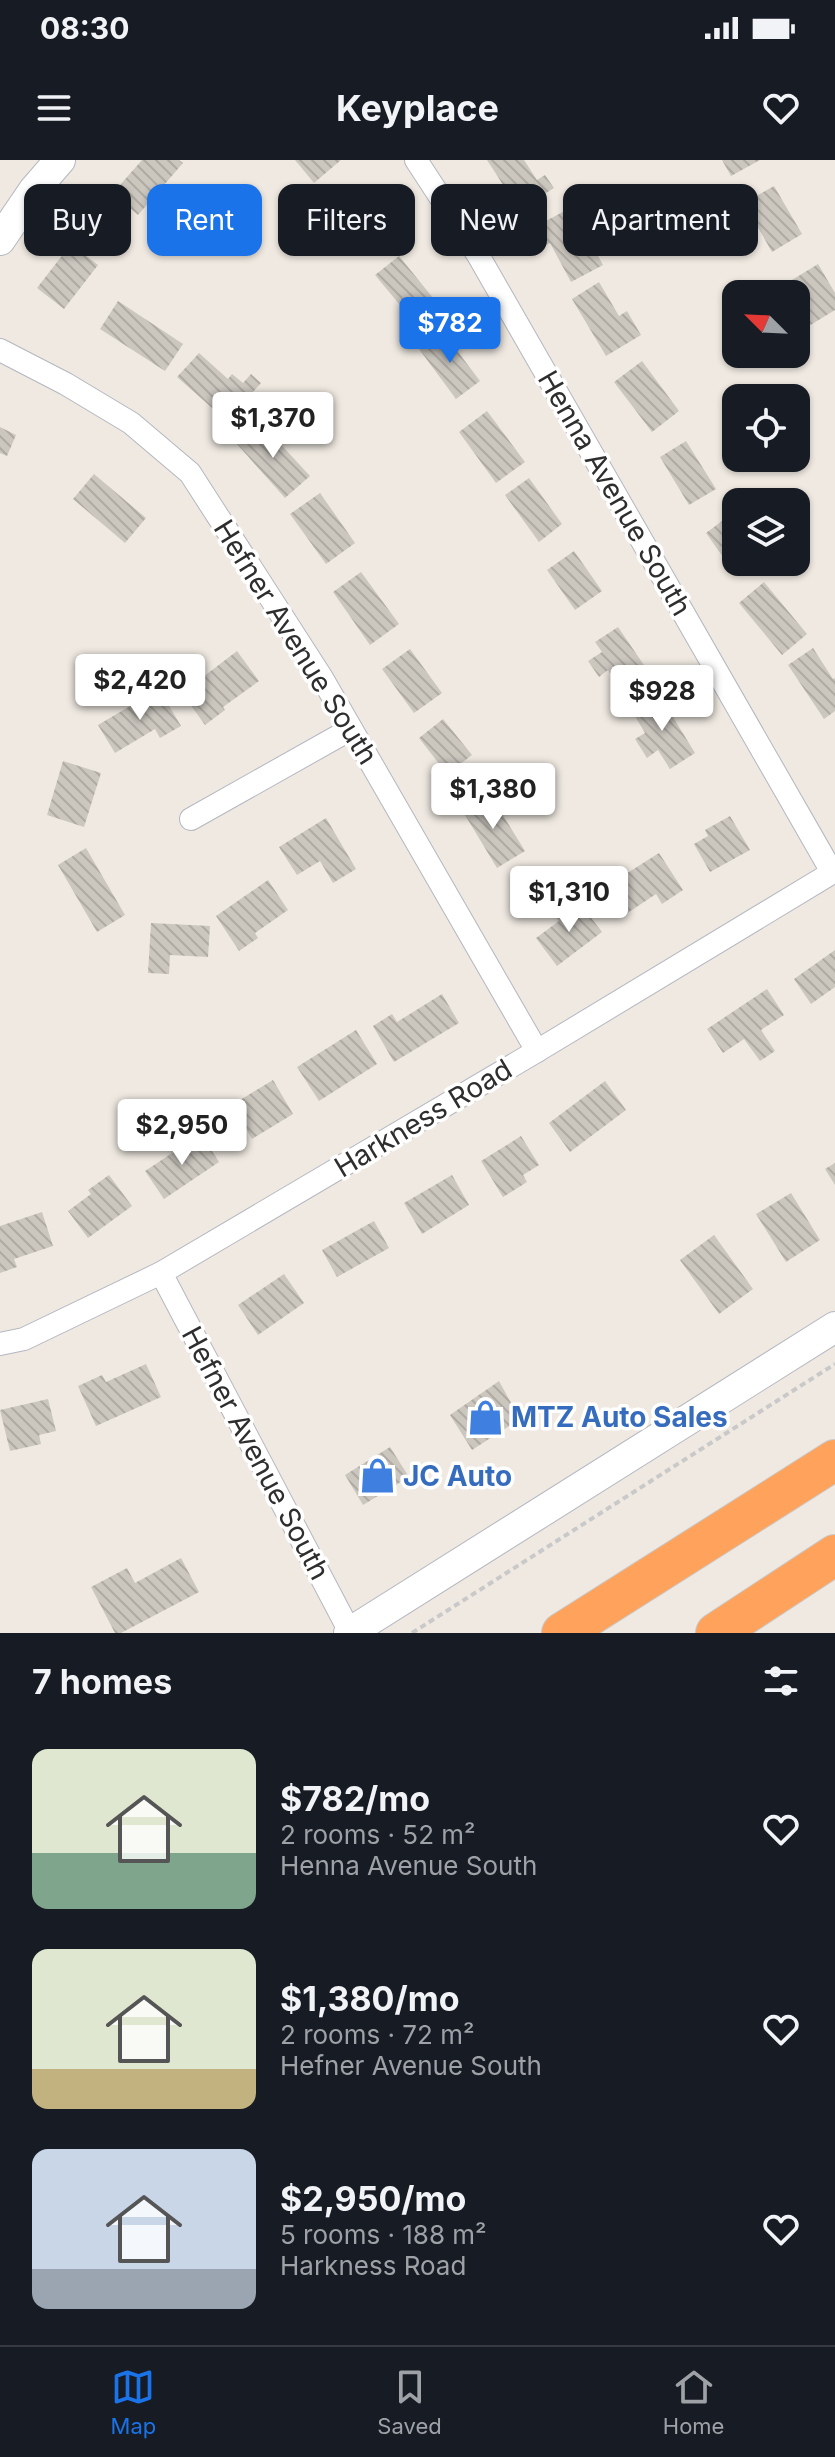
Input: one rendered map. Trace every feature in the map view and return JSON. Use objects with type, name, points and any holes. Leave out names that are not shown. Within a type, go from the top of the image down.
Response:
[{"type":"highway","points":[[562,1633],[835,1460]]},
{"type":"highway","points":[[716,1633],[835,1555]]},
{"type":"street","points":[[0,240],[34,190],[60,160]]},
{"type":"street","name":"Henna Avenue South","points":[[416,160],[478,255],[834,872]]},
{"type":"street","name":"Hefner Avenue South","points":[[0,350],[66,384],[131,423],[190,473],[322,678],[537,1051]]},
{"type":"street","points":[[191,819],[351,729]]},
{"type":"street","name":"Harkness Road","points":[[0,1344],[24,1339],[161,1273],[834,872]]},
{"type":"street","name":"Hefner Avenue South","points":[[161,1273],[350,1633]]},
{"type":"street","points":[[350,1633],[835,1327]]},
{"type":"path","points":[[412,1633],[835,1364]]},
{"type":"building","points":[[142,160],[179,160],[183,163],[165,184],[147,184],[147,205],[138,215],[131,209],[131,184],[121,184]]},
{"type":"building","points":[[295,160],[341,160],[314,183]]},
{"type":"building","points":[[487,160],[524,160],[537,180],[545,175],[554,188],[547,192],[547,184],[503,184]]},
{"type":"building","points":[[722,160],[760,160],[731,176]]},
{"type":"building","points":[[774,186],[802,234],[772,252],[758,228],[758,195]]},
{"type":"building","points":[[563,212],[563,256],[598,256],[603,265],[571,282],[550,243],[547,245],[547,220]]},
{"type":"building","points":[[62,256],[86,256],[98,265],[64,309],[37,288]]},
{"type":"building","points":[[399,256],[442,309],[419,328],[375,275]]},
{"type":"building","points":[[818,264],[835,293],[835,310],[810,325],[810,280],[792,280]]},
{"type":"building","points":[[599,282],[619,316],[627,311],[641,335],[606,356],[572,299]]},
{"type":"building","points":[[118,301],[183,344],[165,371],[100,329]]},
{"type":"building","points":[[443,332],[480,381],[456,399],[419,349]]},
{"type":"building","points":[[199,353],[228,379],[232,374],[243,383],[251,374],[261,383],[227,421],[177,377]]},
{"type":"building","points":[[642,361],[679,411],[652,432],[614,382]]},
{"type":"building","points":[[487,411],[525,462],[496,483],[459,432]]},
{"type":"building","points":[[261,423],[310,476],[285,498],[237,444]]},
{"type":"building","points":[[0,427],[16,435],[7,456],[0,453]]},
{"type":"building","points":[[686,441],[716,489],[689,505],[660,457]]},
{"type":"building","points":[[94,474],[146,518],[125,543],[73,499]]},
{"type":"building","points":[[529,478],[562,524],[539,542],[505,495]]},
{"type":"building","points":[[320,493],[355,543],[326,564],[290,514]]},
{"type":"building","points":[[722,521],[722,556],[706,533]]},
{"type":"building","points":[[574,551],[602,591],[575,610],[547,570]]},
{"type":"building","points":[[361,572],[399,624],[370,645],[333,592]]},
{"type":"building","points":[[764,582],[807,634],[782,655],[739,603]]},
{"type":"building","points":[[618,627],[650,674],[622,693],[608,670],[599,677],[588,661],[602,652],[595,642]]},
{"type":"building","points":[[813,648],[835,678],[835,711],[824,719],[788,665]]},
{"type":"building","points":[[410,649],[442,693],[414,713],[382,669]]},
{"type":"building","points":[[237,651],[259,681],[223,707],[225,710],[205,725],[182,693]]},
{"type":"building","points":[[159,689],[181,726],[160,738],[155,729],[115,753],[98,725]]},
{"type":"building","points":[[659,694],[695,753],[670,769],[658,750],[647,758],[635,739],[645,733],[632,711]]},
{"type":"building","points":[[443,719],[472,755],[447,774],[419,738]]},
{"type":"building","points":[[63,761],[101,773],[84,827],[47,815]]},
{"type":"building","points":[[489,793],[525,851],[497,868],[462,810]]},
{"type":"building","points":[[730,816],[750,850],[710,872],[694,844],[708,836],[705,830]]},
{"type":"building","points":[[326,818],[356,869],[333,883],[320,861],[297,875],[279,847]]},
{"type":"building","points":[[86,848],[125,915],[97,932],[58,865]]},
{"type":"building","points":[[659,853],[683,890],[662,904],[656,894],[620,918],[602,889]]},
{"type":"building","points":[[268,880],[288,910],[255,933],[258,938],[239,951],[216,916]]},
{"type":"building","points":[[578,901],[602,932],[557,966],[536,938],[559,921],[556,917]]},
{"type":"building","points":[[151,923],[210,926],[208,957],[170,955],[169,974],[148,973]]},
{"type":"building","points":[[835,950],[835,987],[811,1004],[794,979]]},
{"type":"building","points":[[767,989],[784,1015],[761,1030],[775,1051],[760,1061],[744,1039],[723,1053],[707,1029]]},
{"type":"building","points":[[442,994],[459,1023],[394,1062],[373,1026],[392,1014],[397,1022]]},
{"type":"building","points":[[356,1030],[377,1064],[319,1101],[297,1067]]},
{"type":"building","points":[[273,1080],[293,1114],[252,1139],[232,1105]]},
{"type":"building","points":[[605,1081],[626,1110],[570,1152],[549,1123]]},
{"type":"building","points":[[201,1134],[219,1162],[164,1199],[145,1171]]},
{"type":"building","points":[[521,1136],[539,1165],[523,1175],[527,1182],[503,1197],[481,1161]]},
{"type":"building","points":[[835,1163],[835,1185],[825,1169]]},
{"type":"building","points":[[109,1175],[132,1206],[88,1238],[68,1211],[91,1194],[88,1190]]},
{"type":"building","points":[[452,1175],[469,1205],[422,1234],[404,1203]]},
{"type":"building","points":[[791,1193],[820,1240],[786,1262],[756,1214]]},
{"type":"building","points":[[42,1212],[53,1246],[14,1259],[17,1267],[0,1273],[0,1226]]},
{"type":"building","points":[[374,1221],[389,1248],[337,1277],[322,1250]]},
{"type":"building","points":[[714,1235],[753,1289],[719,1314],[680,1260]]},
{"type":"building","points":[[284,1274],[304,1303],[258,1335],[238,1305]]},
{"type":"building","points":[[146,1364],[161,1397],[96,1426],[78,1386],[102,1375],[106,1382]]},
{"type":"building","name":"MTZ Auto Sales","points":[[499,1381],[520,1419],[472,1450],[450,1415]]},
{"type":"building","points":[[48,1399],[56,1431],[39,1435],[41,1444],[10,1451],[0,1410]]},
{"type":"building","name":"JC Auto","points":[[390,1447],[409,1477],[363,1505],[345,1475]]},
{"type":"building","points":[[181,1558],[199,1592],[121,1633],[115,1633],[91,1587],[127,1568],[135,1583]]},
{"type":"place","name":"MTZ Auto Sales","points":[[485,1417]]},
{"type":"place","name":"JC Auto","points":[[377,1476]]}]
